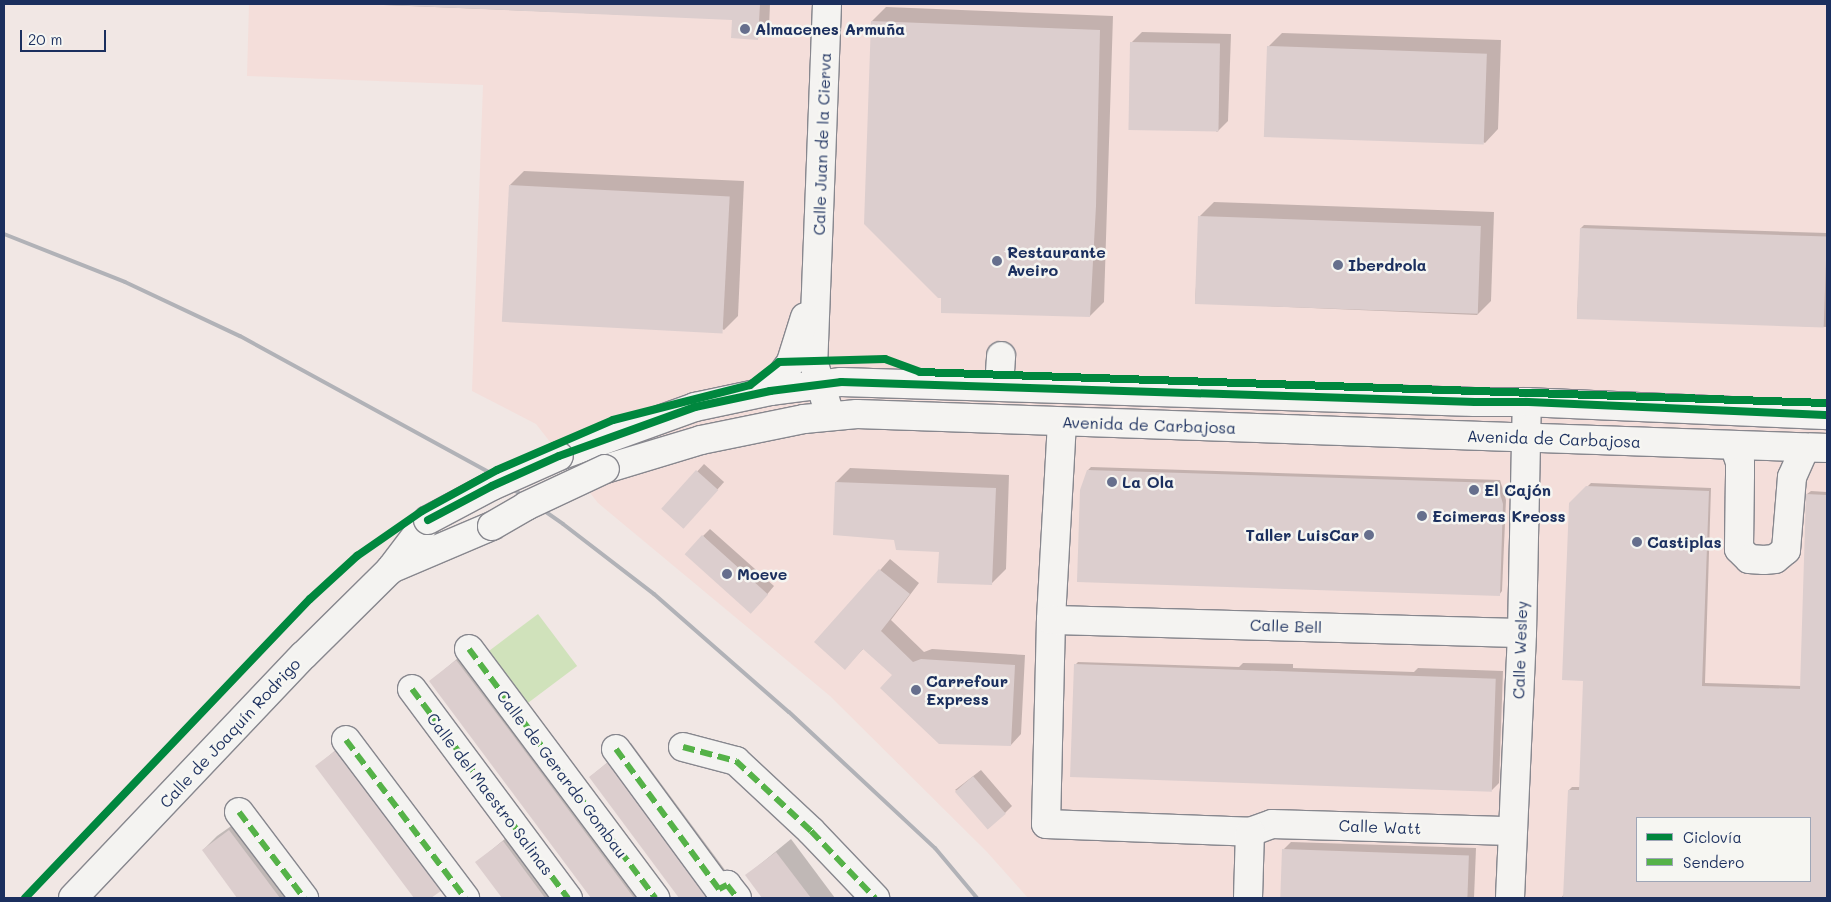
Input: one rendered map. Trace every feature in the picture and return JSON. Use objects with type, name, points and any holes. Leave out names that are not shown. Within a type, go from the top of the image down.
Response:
[{"type":"street","name":"Calle Juan de la Cierva","points":[[827,4],[813,361],[830,415]]},
{"type":"street","name":"Calle Juan de la Cierva","points":[[770,391],[791,362],[816,285]]},
{"type":"street","points":[[999,386],[1001,356]]},
{"type":"street","name":"Avenida de Carbajosa","points":[[428,520],[492,486],[559,456],[695,407],[770,391],[841,382],[1475,402],[1527,402],[1827,415]]},
{"type":"street","name":"Calle Wesley","points":[[1510,898],[1522,633],[1527,402]]},
{"type":"street","name":"Avenida de Carbajosa","points":[[492,526],[526,506],[605,469],[701,440],[830,415],[995,418],[1526,439],[1816,448]]},
{"type":"street","points":[[1051,620],[1062,422]]},
{"type":"street","points":[[1734,445],[1740,462],[1739,549],[1748,559],[1764,560],[1775,559],[1786,550],[1792,477],[1816,448]]},
{"type":"street","name":"Calle de Joaquín Rodrigo","points":[[73,898],[304,655],[390,570],[428,520]]},
{"type":"street","name":"Calle de Joaquín Rodrigo","points":[[390,570],[492,526]]},
{"type":"street","name":"Calle Bell","points":[[1051,620],[1522,633]]},
{"type":"street","name":"Calle Watt","points":[[1051,620],[1046,824],[1250,832],[1272,824],[1512,831]]},
{"type":"street","name":"Calle de Gerardo Gombau","points":[[469,649],[655,898]]},
{"type":"street","name":"Calle del Maestro Salinas","points":[[412,689],[568,898]]},
{"type":"street","points":[[346,740],[466,898]]},
{"type":"street","points":[[683,747],[736,761],[811,831],[875,898]]},
{"type":"street","points":[[616,749],[719,889],[727,885],[737,898]]},
{"type":"street","points":[[239,812],[304,898]]},
{"type":"street","points":[[1248,898],[1250,832]]},
{"type":"shaded area","points":[[249,4],[1827,4],[1827,898],[1028,898],[987,852],[830,696],[598,503],[536,424],[472,391],[483,85],[247,76]]},
{"type":"green space","points":[[538,614],[577,666],[517,711],[478,659]]},
{"type":"building","name":"Almacenes Armuña","points":[[366,4],[760,4],[758,40],[731,38],[732,20]]},
{"type":"building","points":[[871,21],[1100,30],[1096,206],[1090,317],[941,313],[941,298],[938,298],[864,224]]},
{"type":"building","points":[[1130,42],[1220,44],[1218,132],[1128,130]]},
{"type":"building","points":[[1267,46],[1487,54],[1484,145],[1264,137]]},
{"type":"building","points":[[509,185],[730,197],[723,333],[502,322]]},
{"type":"building","name":"Iberdrola","points":[[1198,216],[1481,226],[1478,314],[1195,304]]},
{"type":"building","points":[[1580,228],[1827,237],[1824,328],[1577,319]]},
{"type":"building","points":[[696,470],[718,490],[683,529],[661,509]]},
{"type":"building","points":[[1087,470],[1497,483],[1503,504],[1500,596],[1077,582],[1080,490]]},
{"type":"building","points":[[835,482],[996,488],[992,585],[937,583],[939,552],[896,550],[894,540],[833,535]]},
{"type":"building","points":[[1586,486],[1709,491],[1702,686],[1800,689],[1806,494],[1827,495],[1827,898],[1563,898],[1568,790],[1579,790],[1583,681],[1562,680],[1569,503]]},
{"type":"building","name":"Moeve","points":[[702,535],[768,595],[751,614],[685,554]]},
{"type":"building","points":[[879,569],[910,594],[881,631],[913,662],[921,659],[1015,665],[1011,746],[939,744],[880,688],[892,675],[863,649],[845,670],[814,642]]},
{"type":"building","points":[[456,660],[634,898],[591,898],[429,681]]},
{"type":"building","points":[[1074,664],[1496,679],[1492,792],[1070,777]]},
{"type":"building","points":[[343,745],[448,886],[431,898],[414,898],[315,766]]},
{"type":"building","points":[[616,756],[719,898],[679,898],[589,777]]},
{"type":"building","points":[[973,776],[1006,814],[988,829],[955,792]]},
{"type":"building","points":[[229,830],[280,898],[237,898],[202,850]]},
{"type":"building","points":[[503,841],[545,898],[502,898],[475,862]]},
{"type":"building","points":[[1282,849],[1469,856],[1467,898],[1280,898]]},
{"type":"building","points":[[776,852],[811,898],[762,898],[745,875]]},
{"type":"railway","points":[[4,234],[125,282],[240,336],[490,473],[563,524],[654,594],[789,712],[935,848],[977,898]]},
{"type":"marked path","points":[[469,649],[655,898]]},
{"type":"marked path","points":[[412,689],[568,898]]},
{"type":"marked path","points":[[346,740],[465,898]]},
{"type":"marked path","points":[[683,747],[736,761],[811,831],[875,898]]},
{"type":"marked path","points":[[616,749],[719,889],[727,885],[737,898]]},
{"type":"marked path","points":[[239,812],[304,898]]},
{"type":"cycle path","points":[[25,898],[310,599],[357,556],[422,511],[497,470],[613,420],[750,385],[779,362],[885,359],[920,372],[1827,403]]},
{"type":"cycle path","points":[[428,520],[492,486],[559,456],[695,407],[770,391],[841,382],[1475,402],[1527,402],[1827,415]]},
{"type":"place","name":"Almacenes Armuña","points":[[745,29]]},
{"type":"place","name":"Restaurante Aveiro","points":[[997,261]]},
{"type":"place","name":"Iberdrola","points":[[1338,265]]},
{"type":"place","name":"La Ola","points":[[1112,482]]},
{"type":"place","name":"El Cajón","points":[[1474,490]]},
{"type":"place","name":"Ecimeras Kreoss","points":[[1422,516]]},
{"type":"place","name":"Taller LuisCar","points":[[1369,535]]},
{"type":"place","name":"Castiplas","points":[[1637,542]]},
{"type":"place","name":"Moeve","points":[[727,574]]},
{"type":"place","name":"Carrefour Express","points":[[916,690]]}]
